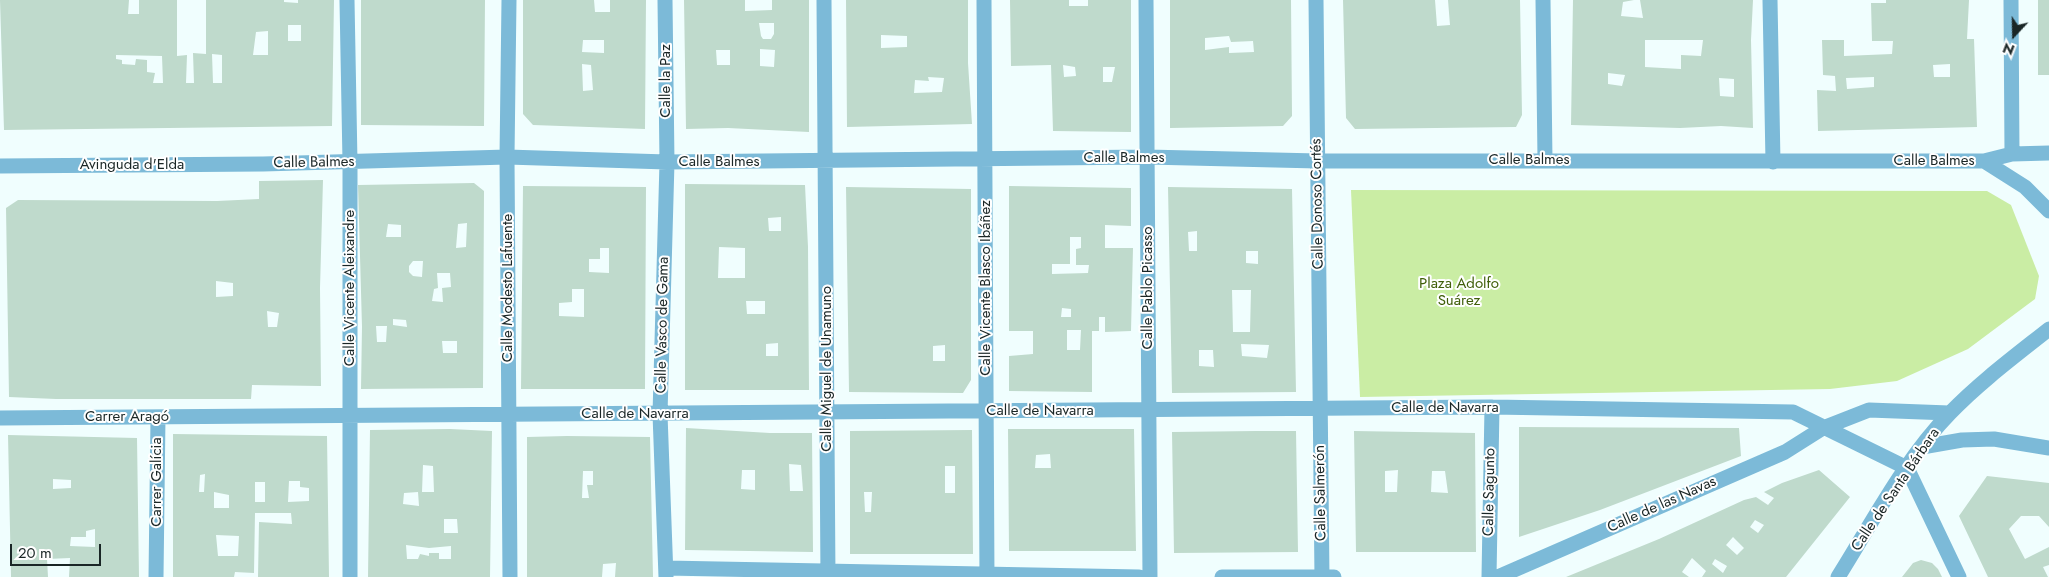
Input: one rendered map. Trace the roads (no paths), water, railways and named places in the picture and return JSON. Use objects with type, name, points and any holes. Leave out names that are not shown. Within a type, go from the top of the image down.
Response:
[{"type":"street","name":"Calle Vicente Aleixandre","points":[[347,0],[350,162],[350,577]]},
{"type":"street","name":"Calle Modesto Lafuente","points":[[509,0],[507,157],[510,577]]},
{"type":"street","name":"Calle la Paz","points":[[665,0],[667,162]]},
{"type":"street","name":"Calle Miguel de Unamuno","points":[[824,0],[828,573]]},
{"type":"street","name":"Calle Vicente Blasco Ibáñez","points":[[984,0],[987,576]]},
{"type":"street","name":"Calle Pablo Picasso","points":[[1146,0],[1150,577]]},
{"type":"street","name":"Calle Donoso Cortés","points":[[1316,0],[1320,409]]},
{"type":"street","points":[[1543,0],[1545,160]]},
{"type":"street","points":[[1770,0],[1772,162]]},
{"type":"street","points":[[2011,0],[2012,154]]},
{"type":"street","name":"Calle Balmes","points":[[263,164],[507,157],[667,162],[825,162],[985,158],[1318,161],[1984,161],[2012,154],[2049,153]]},
{"type":"street","name":"Calle Balmes","points":[[1984,161],[2025,187],[2049,211]]},
{"type":"street","name":"Calle Vasco de Gama","points":[[666,572],[660,414],[667,162]]},
{"type":"street","name":"Avinguda d'Elda","points":[[0,166],[263,164]]},
{"type":"street","name":"Calle de Santa Bárbara","points":[[1838,577],[1907,468],[1949,413],[1981,384],[2049,329]]},
{"type":"street","name":"Calle de Navarra","points":[[253,417],[1492,407],[1792,412],[1907,468]]},
{"type":"street","name":"Calle Sagunto","points":[[1489,577],[1492,407]]},
{"type":"street","name":"Calle Salmerón","points":[[1320,409],[1322,577]]},
{"type":"street","points":[[1824,428],[1869,410],[1949,413]]},
{"type":"street","name":"Carrer Galícia","points":[[156,577],[158,417]]},
{"type":"street","name":"Carrer Aragó","points":[[0,418],[253,417]]},
{"type":"street","name":"Calle de las Navas","points":[[1498,577],[1785,452],[1824,428]]},
{"type":"street","points":[[1922,447],[1962,440],[1994,439],[2049,448]]},
{"type":"street","points":[[1907,468],[1959,577]]},
{"type":"street","points":[[666,572],[1139,577]]},
{"type":"street","points":[[1222,577],[1334,577]]},
{"type":"park label","name":"Plaza Adolfo Suárez","points":[[1459,292]]}]
